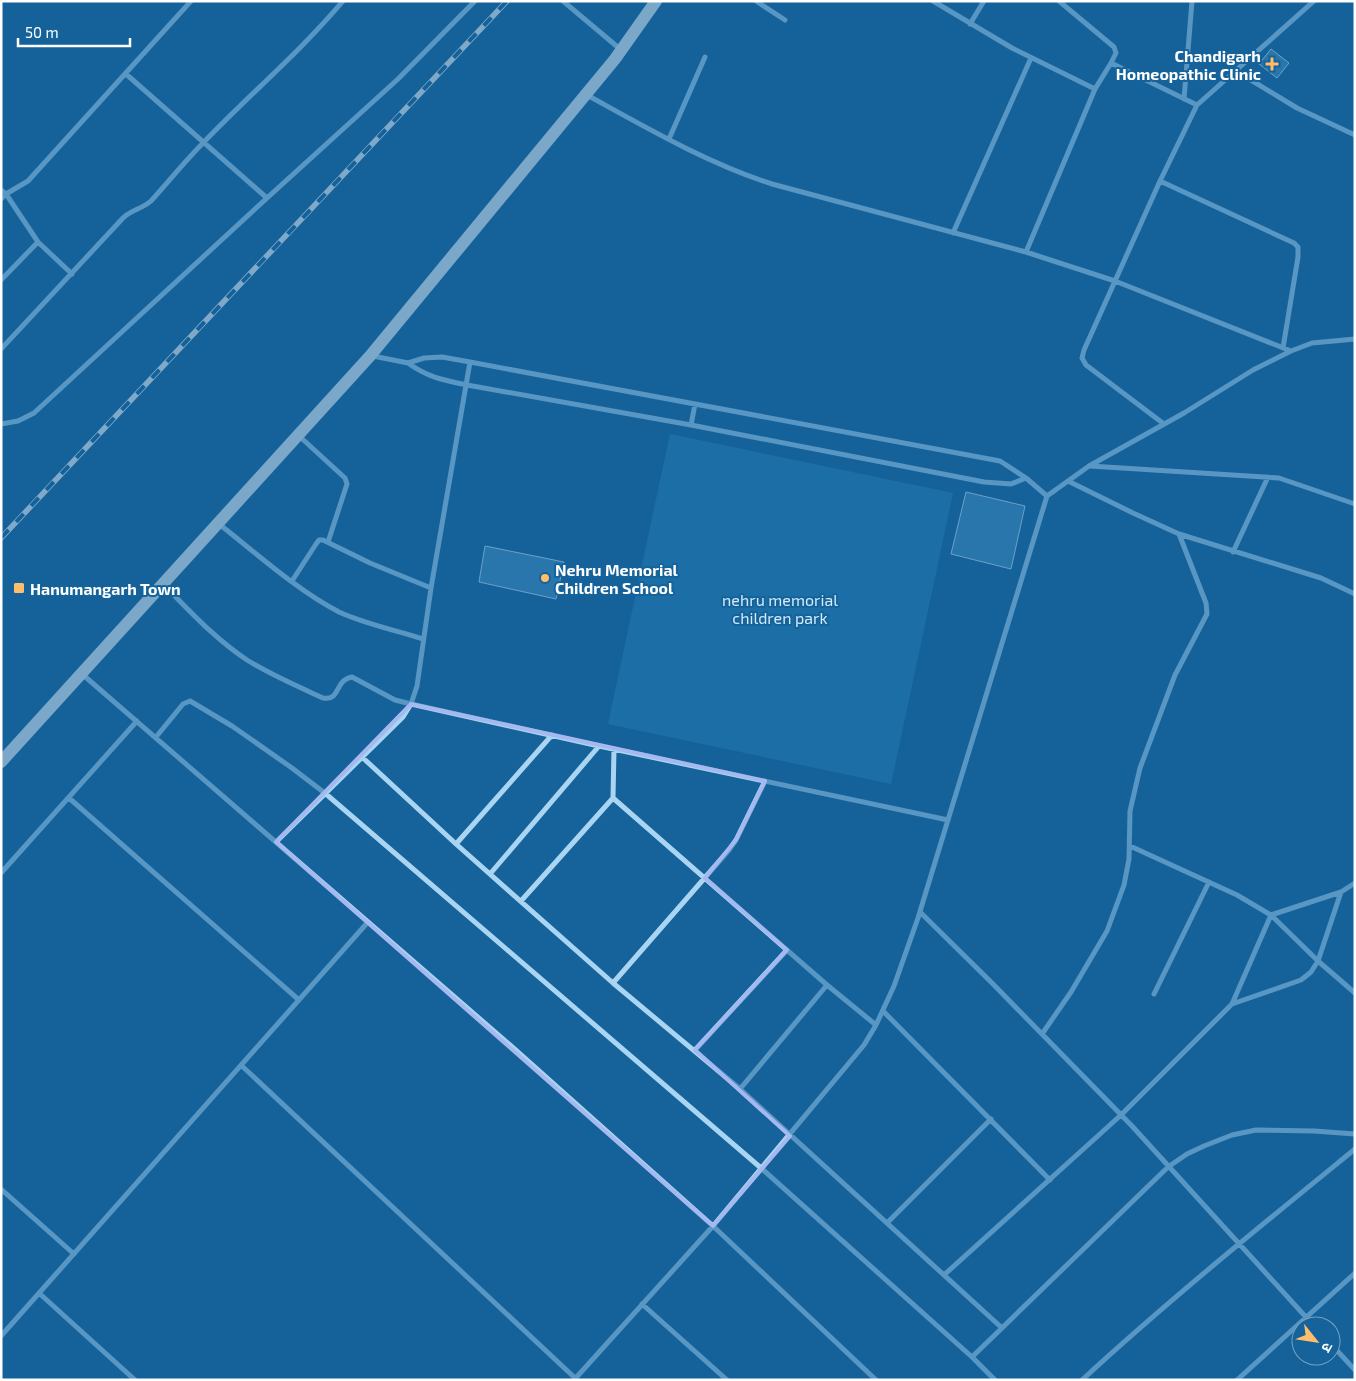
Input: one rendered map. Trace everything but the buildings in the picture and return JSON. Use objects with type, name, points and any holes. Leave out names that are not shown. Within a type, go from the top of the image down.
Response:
[{"type":"main road","points":[[1,762],[370,356],[622,50],[656,1]]},
{"type":"street","points":[[1,199],[4,192],[28,181],[191,1]]},
{"type":"street","points":[[1,349],[128,214],[144,207],[151,201],[203,142],[322,27],[343,1]]},
{"type":"street","points":[[1,424],[18,421],[34,413],[398,79],[475,1]]},
{"type":"street","points":[[563,1],[622,50]]},
{"type":"street","points":[[756,1],[786,20]]},
{"type":"street","points":[[933,1],[1031,58],[1095,89]]},
{"type":"street","points":[[970,24],[984,1]]},
{"type":"street","points":[[1026,252],[1095,89],[1116,53],[1114,47],[1059,1]]},
{"type":"street","points":[[1184,99],[1192,1]]},
{"type":"street","points":[[1164,424],[1086,365],[1082,358],[1084,350],[1160,181],[1197,105],[1314,1]]},
{"type":"street","points":[[669,139],[705,57]]},
{"type":"street","points":[[953,233],[1031,58]]},
{"type":"street","points":[[1111,63],[1197,105]]},
{"type":"street","points":[[1236,71],[1297,108],[1355,135]]},
{"type":"street","points":[[126,74],[267,198]]},
{"type":"street","points":[[586,94],[737,173],[1026,252],[1115,282],[1291,351]]},
{"type":"street","points":[[1160,181],[1298,246],[1298,257],[1283,348]]},
{"type":"street","points":[[4,192],[38,242],[72,274]]},
{"type":"street","points":[[1,280],[38,242]]},
{"type":"street","points":[[242,1066],[575,1379],[713,1226],[790,1136],[864,1045],[876,1025],[894,986],[920,912],[1047,496],[1089,466],[1164,424],[1253,370],[1312,343],[1355,339]]},
{"type":"street","points":[[370,356],[408,362],[424,358],[470,362],[1000,461],[1026,478],[1047,496]]},
{"type":"street","points":[[408,362],[421,372],[439,379],[466,385],[691,425],[1000,485],[1011,484],[1026,478]]},
{"type":"street","points":[[276,842],[403,717],[411,704],[417,686],[431,588],[470,362]]},
{"type":"street","points":[[691,425],[695,404]]},
{"type":"street","points":[[298,435],[345,478],[347,484],[328,542]]},
{"type":"street","points":[[1089,466],[1157,472],[1279,478],[1355,504]]},
{"type":"street","points":[[1233,552],[1268,477]]},
{"type":"street","points":[[1068,481],[1179,534],[1321,578],[1355,594]]},
{"type":"street","points":[[218,523],[292,581],[340,612],[423,639]]},
{"type":"street","points":[[1042,1034],[1071,992],[1107,931],[1124,885],[1130,846],[1130,811],[1140,768],[1175,675],[1207,614],[1206,603],[1179,534]]},
{"type":"street","points":[[292,581],[319,540],[328,542],[370,563],[431,588]]},
{"type":"street","points":[[163,584],[212,634],[246,659],[274,676],[323,698],[330,699],[334,696],[345,678],[352,677],[395,700],[411,704],[552,736],[948,820]]},
{"type":"street","points":[[82,673],[517,1052],[713,1226],[876,1380]]},
{"type":"street","points":[[156,737],[183,704],[190,701],[232,726],[326,794],[761,1168],[972,1357],[995,1380]]},
{"type":"street","points":[[1,873],[137,722]]},
{"type":"street","points":[[456,844],[552,736]]},
{"type":"street","points":[[490,874],[600,746]]},
{"type":"street","points":[[521,901],[613,798],[614,749]]},
{"type":"street","points":[[362,757],[456,844],[613,983],[695,1050],[740,1090],[1002,1328]]},
{"type":"street","points":[[613,983],[736,840],[765,780]]},
{"type":"street","points":[[69,798],[299,1000]]},
{"type":"street","points":[[613,798],[827,985],[876,1025]]},
{"type":"street","points":[[1130,846],[1237,895],[1272,915],[1318,961],[1355,993]]},
{"type":"street","points":[[1154,994],[1209,882]]},
{"type":"street","points":[[944,1275],[1121,1115],[1232,1004],[1272,915],[1341,892],[1355,883]]},
{"type":"street","points":[[1232,1004],[1301,980],[1312,972],[1318,961],[1341,892]]},
{"type":"street","points":[[920,912],[1121,1115],[1304,1316]]},
{"type":"street","points":[[1,1336],[368,922]]},
{"type":"street","points":[[695,1050],[787,950]]},
{"type":"street","points":[[740,1090],[827,985]]},
{"type":"street","points":[[883,1011],[991,1118],[1050,1180]]},
{"type":"street","points":[[887,1222],[991,1118]]},
{"type":"street","points":[[972,1357],[1168,1167],[1187,1154],[1232,1135],[1256,1130],[1355,1134]]},
{"type":"street","points":[[1082,1380],[1122,1343],[1238,1244],[1355,1149]]},
{"type":"street","points":[[1,1189],[74,1254]]},
{"type":"street","points":[[1308,1316],[1355,1273]]},
{"type":"street","points":[[39,1293],[135,1380]]},
{"type":"street","points":[[642,1304],[727,1380]]},
{"type":"street","points":[[1237,1380],[1291,1331]]},
{"type":"street","points":[[1341,1355],[1355,1370]]},
{"type":"highlighted area","points":[[411,704],[765,781],[736,840],[705,878],[787,950],[695,1050],[790,1136],[713,1226],[276,842]]},
{"type":"green space","name":"nehru memorial children park","points":[[670,434],[953,493],[891,784],[608,724]]},
{"type":"railway","points":[[1,538],[507,1]]},
{"type":"place","name":"Chandigarh Homeopathic Clinic","points":[[1272,64]]},
{"type":"place","name":"Nehru Memorial Children School","points":[[545,578]]},
{"type":"place","name":"Hanumangarh Town","points":[[19,588]]}]
